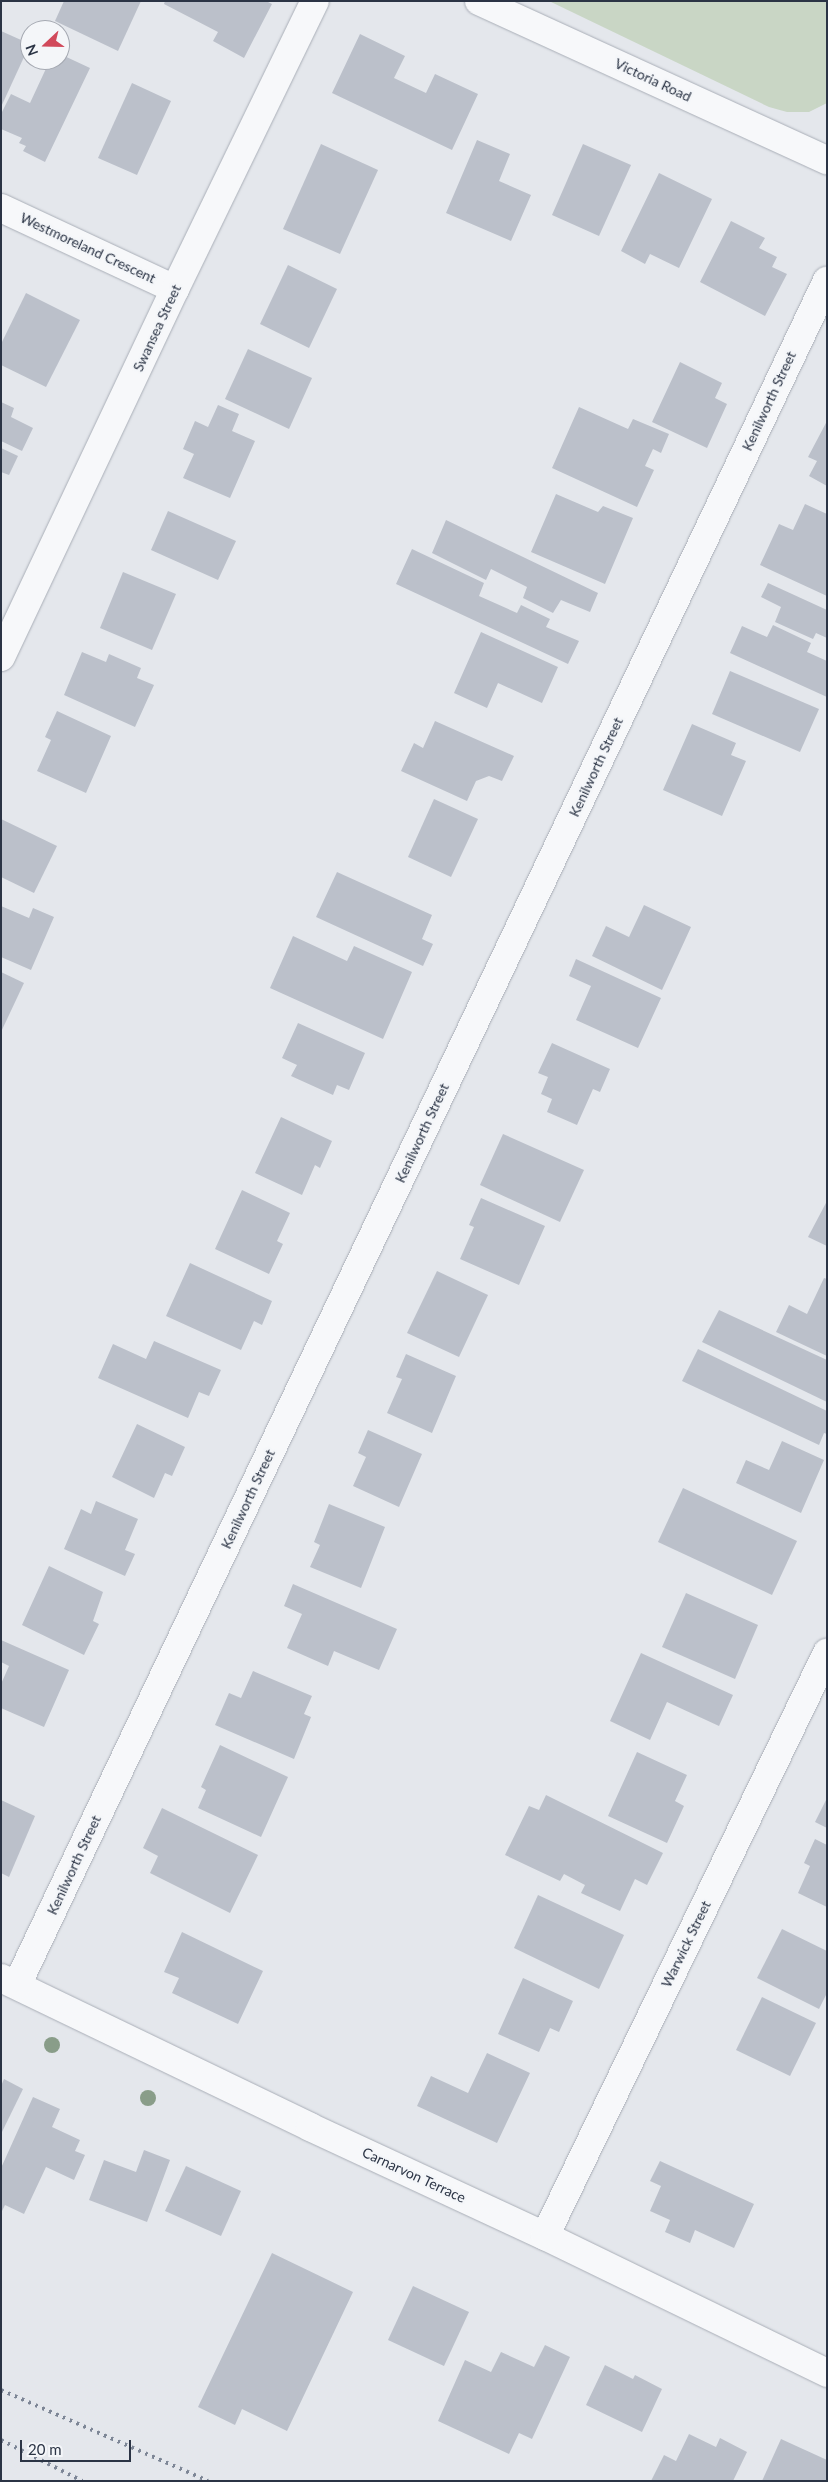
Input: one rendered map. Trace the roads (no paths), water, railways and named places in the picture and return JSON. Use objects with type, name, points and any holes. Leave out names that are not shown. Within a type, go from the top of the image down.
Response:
[{"type":"street","name":"Swansea Street","points":[[1,656],[175,289],[315,1]]},
{"type":"street","name":"Victoria Road","points":[[479,1],[827,160]]},
{"type":"street","name":"Westmoreland Crescent","points":[[1,208],[175,289]]},
{"type":"street","name":"Kenilworth Street","points":[[9,1982],[827,281]]},
{"type":"street","name":"Warwick Street","points":[[545,2236],[827,1653]]},
{"type":"street","name":"Carnarvon Terrace","points":[[9,1982],[310,2127],[545,2236],[827,2373]]},
{"type":"railway","points":[[1,2390],[208,2481]]},
{"type":"railway","points":[[1,2440],[82,2481]]}]
